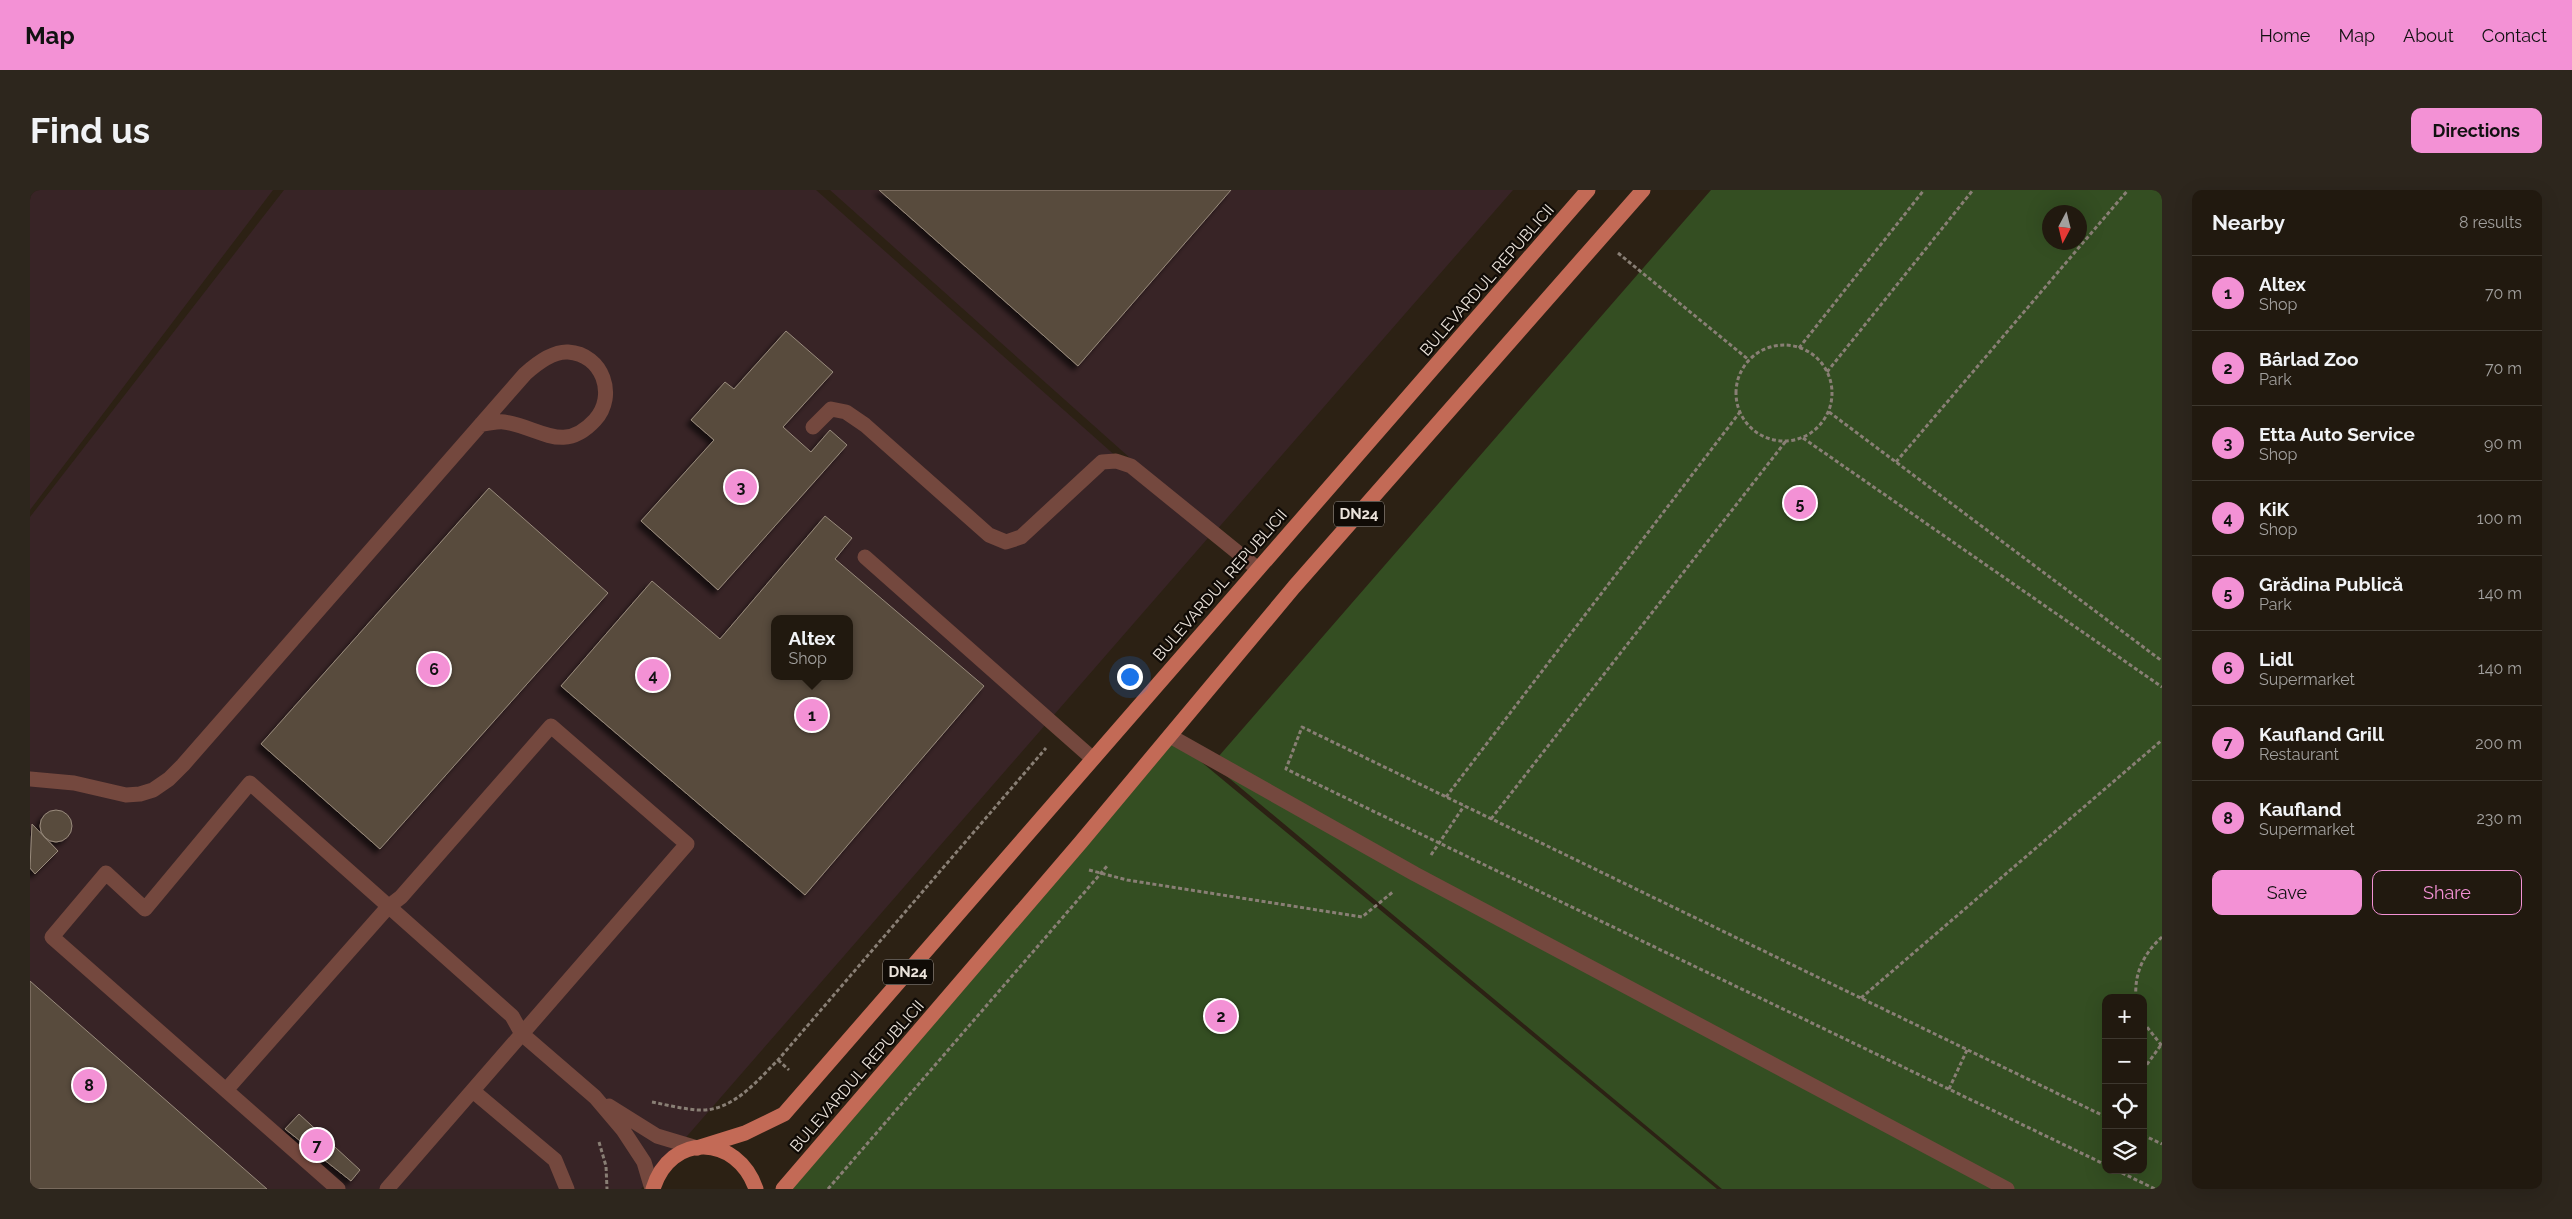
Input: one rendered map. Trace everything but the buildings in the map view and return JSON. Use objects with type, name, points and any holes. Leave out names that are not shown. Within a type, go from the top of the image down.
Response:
[{"type":"main road","name":"BULEVARDUL REPUBLICII","points":[[652,1189],[663,1167],[673,1158],[745,1132],[784,1114],[1588,190]]},
{"type":"main road","name":"BULEVARDUL REPUBLICII","points":[[783,1189],[1170,736],[1294,587],[1643,190]]},
{"type":"main road","name":"BULEVARDUL REPUBLICII","points":[[697,1148],[713,1148],[728,1152],[741,1162],[750,1174],[756,1189]]},
{"type":"lane","points":[[30,779],[74,783],[126,795],[153,790],[169,779],[481,424],[525,374],[549,356],[568,352],[584,357],[597,367],[606,385],[606,405],[596,420],[573,437],[557,438],[502,422],[481,424]]},
{"type":"lane","points":[[813,428],[831,409],[846,412],[865,425],[989,534],[1006,542],[1021,537],[1102,462],[1116,461],[1131,466],[1258,569]]},
{"type":"lane","points":[[865,557],[1092,758]]},
{"type":"lane","points":[[227,1090],[388,907],[401,897],[551,726],[687,844],[387,1189]]},
{"type":"lane","points":[[1170,736],[1415,874],[2008,1189]]},
{"type":"lane","points":[[338,1189],[52,937],[106,873],[145,909],[250,783],[512,1016],[522,1034],[594,1097],[623,1130],[644,1162],[652,1189]]},
{"type":"lane","points":[[473,1091],[555,1160],[567,1189]]},
{"type":"lane","points":[[594,1097],[657,1136],[697,1148]]},
{"type":"path","points":[[1799,348],[1924,190]]},
{"type":"path","points":[[1827,372],[1973,190]]},
{"type":"path","points":[[1896,462],[2128,190]]},
{"type":"path","points":[[1599,239],[1750,360]]},
{"type":"path","points":[[1786,346],[1799,348],[1810,353],[1820,361],[1832,385],[1832,399],[1829,412],[1814,431],[1803,438],[1786,441],[1772,439],[1758,433],[1748,424],[1740,412],[1737,385],[1741,372],[1750,360],[1760,352],[1772,347],[1786,346]]},
{"type":"path","points":[[1446,797],[1740,412]]},
{"type":"path","points":[[1829,412],[2162,661]]},
{"type":"path","points":[[1803,438],[2162,687]]},
{"type":"path","points":[[1491,819],[1786,441]]},
{"type":"path","points":[[2102,1115],[1302,728],[1286,769],[2102,1163]]},
{"type":"path","points":[[644,1098],[652,1102],[699,1110],[726,1106],[754,1084],[778,1060],[1061,730]]},
{"type":"path","points":[[1861,998],[2162,740]]},
{"type":"path","points":[[1062,863],[1127,880],[1362,917],[1415,874],[1441,844],[1464,806]]},
{"type":"path","points":[[828,1189],[1108,865]]},
{"type":"path","points":[[2136,994],[2135,986],[2140,965],[2152,946],[2162,937]]},
{"type":"path","points":[[2147,1027],[2162,1046],[2147,1065]]},
{"type":"path","points":[[1949,1089],[1967,1050]]},
{"type":"path","points":[[2147,1137],[2162,1144]]},
{"type":"path","points":[[599,1140],[606,1166],[607,1189]]},
{"type":"path","points":[[2124,1174],[2155,1189]]},
{"type":"shaded area","points":[[30,190],[273,190],[30,510]]},
{"type":"shaded area","points":[[284,190],[816,190],[1208,538],[641,1189],[30,1189],[30,517]]},
{"type":"shaded area","points":[[830,190],[1513,190],[1214,533]]},
{"type":"green space","points":[[1711,190],[2162,190],[2162,1189],[1722,1189],[1212,764]]},
{"type":"green space","points":[[1170,736],[1717,1189],[789,1189]]},
{"type":"place","name":"Etta Auto Service","points":[[741,487]]},
{"type":"place","name":"Grădina Publică","points":[[1800,503]]},
{"type":"place","name":"Lidl","points":[[434,669]]},
{"type":"place","name":"KiK","points":[[653,675]]},
{"type":"place","name":"Altex","points":[[812,715]]},
{"type":"place","name":"Bârlad Zoo","points":[[1221,1016]]},
{"type":"place","name":"Kaufland","points":[[89,1085]]},
{"type":"place","name":"Kaufland Grill","points":[[317,1145]]}]
